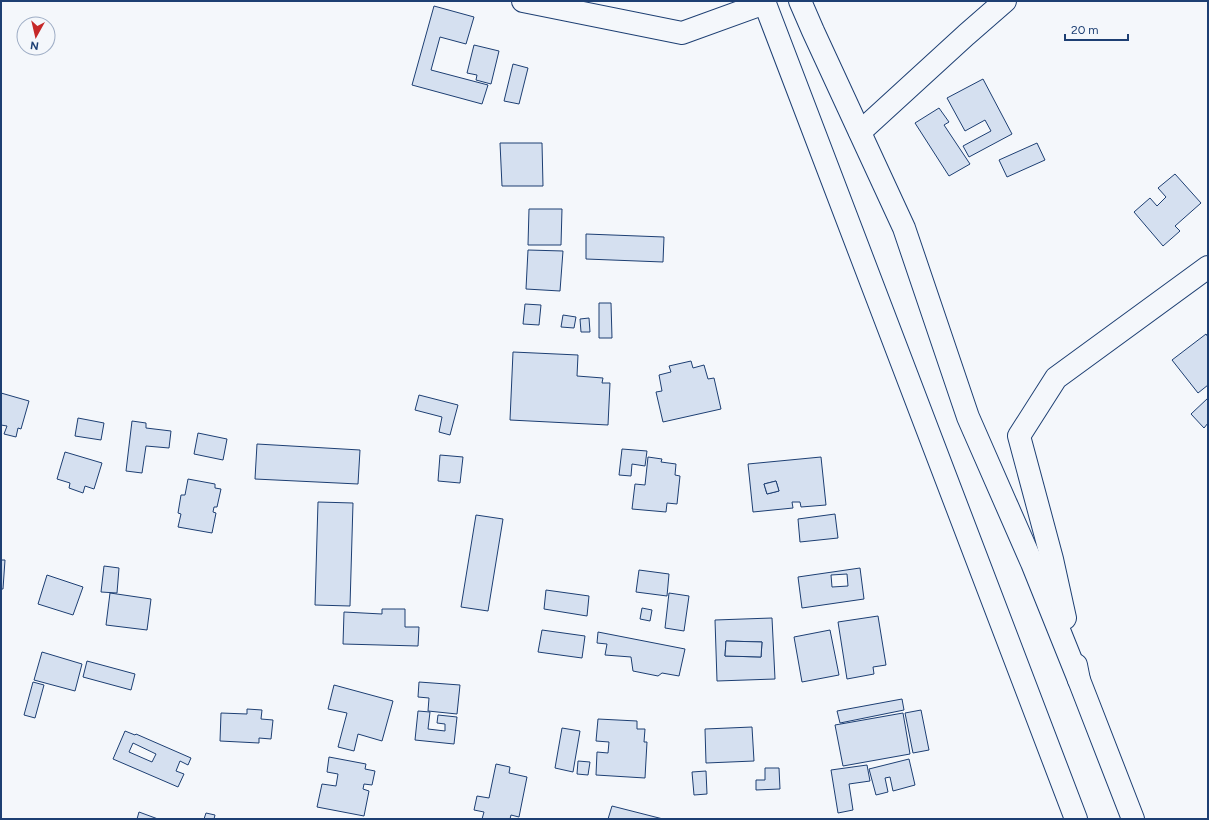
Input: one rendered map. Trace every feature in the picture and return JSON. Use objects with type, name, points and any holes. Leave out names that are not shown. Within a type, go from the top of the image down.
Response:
[{"type":"main road","points":[[523,1],[682,33],[764,2],[1076,819]]},
{"type":"main road","points":[[800,1],[904,228],[968,417],[1032,563],[1079,680],[1132,819]]},
{"type":"main road","points":[[860,132],[1005,1]]},
{"type":"main road","points":[[1079,680],[1052,559],[1019,436],[1056,378],[1208,267]]},
{"type":"building","points":[[434,6],[474,17],[466,44],[440,37],[431,70],[488,85],[482,104],[412,85]]},
{"type":"building","points":[[474,45],[499,51],[491,84],[476,80],[477,75],[467,73]]},
{"type":"building","points":[[513,64],[528,68],[519,104],[504,101]]},
{"type":"building","points":[[983,79],[1012,134],[969,157],[963,146],[991,131],[985,120],[965,131],[947,98]]},
{"type":"building","points":[[939,108],[949,122],[944,125],[970,164],[949,176],[915,123]]},
{"type":"building","points":[[500,143],[542,143],[543,186],[502,186]]},
{"type":"building","points":[[1037,143],[1045,160],[1007,177],[999,160]]},
{"type":"building","points":[[1175,174],[1201,203],[1175,226],[1180,231],[1163,246],[1134,212],[1150,198],[1157,206],[1166,197],[1158,188]]},
{"type":"building","points":[[529,209],[562,209],[561,245],[528,245]]},
{"type":"building","points":[[586,234],[664,237],[663,262],[586,259]]},
{"type":"building","points":[[528,250],[563,251],[560,291],[526,289]]},
{"type":"building","points":[[599,303],[611,303],[612,338],[599,338]]},
{"type":"building","points":[[525,304],[541,305],[539,325],[523,324]]},
{"type":"building","points":[[563,315],[576,317],[574,328],[561,327]]},
{"type":"building","points":[[589,318],[590,332],[581,332],[580,319]]},
{"type":"building","points":[[1206,334],[1208,337],[1208,385],[1198,393],[1172,360]]},
{"type":"building","points":[[513,352],[578,355],[577,376],[603,378],[602,383],[610,383],[608,425],[510,420]]},
{"type":"building","points":[[691,361],[693,368],[704,365],[708,379],[714,378],[721,409],[663,422],[656,392],[662,391],[659,375],[671,372],[669,366]]},
{"type":"building","points":[[1,393],[29,401],[21,429],[18,428],[16,437],[4,434],[7,426],[1,425]]},
{"type":"building","points":[[419,395],[458,405],[450,435],[439,432],[442,417],[415,410]]},
{"type":"building","points":[[1208,398],[1208,423],[1204,428],[1191,414]]},
{"type":"building","points":[[78,418],[104,423],[101,440],[75,436]]},
{"type":"building","points":[[132,421],[146,423],[146,428],[171,431],[169,448],[146,446],[142,473],[126,471]]},
{"type":"building","points":[[198,433],[227,439],[223,460],[194,454]]},
{"type":"building","points":[[257,444],[360,450],[358,484],[255,479]]},
{"type":"building","points":[[622,449],[647,451],[645,466],[632,464],[631,476],[619,475]]},
{"type":"building","points":[[65,452],[102,463],[94,489],[85,486],[83,493],[69,488],[70,483],[57,479]]},
{"type":"building","points":[[440,455],[463,457],[460,483],[438,481]]},
{"type":"building","points":[[648,457],[662,459],[661,462],[676,464],[675,475],[680,476],[677,504],[667,503],[666,512],[632,509],[635,484],[645,485]]},
{"type":"building","points":[[821,457],[826,505],[801,507],[800,502],[792,502],[793,508],[753,512],[748,464]],"holes":[[[776,481],[779,491],[767,494],[764,484]]]},
{"type":"building","points":[[188,479],[215,484],[215,488],[221,489],[217,507],[214,507],[213,512],[216,513],[212,533],[178,527],[181,514],[178,513],[181,495],[185,495]]},
{"type":"building","points":[[776,481],[779,491],[767,494],[764,484]]},
{"type":"building","points":[[318,502],[353,503],[350,606],[315,605]]},
{"type":"building","points":[[835,514],[838,538],[800,542],[798,519]]},
{"type":"building","points":[[476,515],[503,519],[488,611],[461,607]]},
{"type":"building","points":[[1,560],[5,560],[3,589],[1,589]]},
{"type":"building","points":[[104,566],[119,568],[117,593],[101,592]]},
{"type":"building","points":[[860,568],[864,599],[802,608],[798,577]],"holes":[[[847,574],[848,586],[832,587],[831,575]]]},
{"type":"building","points":[[639,570],[669,574],[667,596],[636,592]]},
{"type":"building","points":[[47,575],[83,587],[73,615],[38,604]]},
{"type":"building","points":[[546,590],[589,596],[587,616],[544,609]]},
{"type":"building","points":[[110,593],[151,599],[147,630],[106,625]]},
{"type":"building","points":[[669,593],[689,596],[684,631],[665,628]]},
{"type":"building","points":[[642,608],[652,610],[650,621],[640,619]]},
{"type":"building","points":[[382,609],[405,609],[405,627],[419,627],[418,646],[343,644],[344,612],[382,614]]},
{"type":"building","points":[[878,616],[886,665],[873,667],[874,674],[847,679],[838,622]]},
{"type":"building","points":[[772,618],[775,679],[717,681],[715,620]],"holes":[[[726,641],[762,642],[761,657],[725,656]]]},
{"type":"building","points":[[542,630],[585,636],[582,658],[538,652]]},
{"type":"building","points":[[830,630],[839,675],[802,682],[794,637]]},
{"type":"building","points":[[598,632],[685,649],[679,676],[662,673],[658,676],[633,671],[631,657],[605,655],[607,644],[597,643]]},
{"type":"building","points":[[726,641],[762,642],[761,657],[725,656]]},
{"type":"building","points":[[42,652],[82,664],[75,691],[34,680]]},
{"type":"building","points":[[87,661],[135,674],[131,690],[83,677]]},
{"type":"building","points":[[33,682],[44,685],[35,718],[24,715]]},
{"type":"building","points":[[419,682],[460,685],[457,714],[428,711],[429,698],[418,697]]},
{"type":"building","points":[[334,685],[393,701],[382,741],[358,734],[354,751],[338,747],[347,713],[328,709]]},
{"type":"building","points":[[902,699],[904,710],[840,723],[837,711]]},
{"type":"building","points":[[247,709],[262,710],[261,719],[273,720],[271,739],[259,738],[259,743],[220,741],[221,713],[247,714]]},
{"type":"building","points":[[921,710],[929,750],[913,753],[905,713]]},
{"type":"building","points":[[418,711],[430,712],[428,729],[445,731],[445,724],[437,723],[438,715],[457,717],[454,744],[415,740]]},
{"type":"building","points":[[903,713],[910,754],[843,766],[835,725]]},
{"type":"building","points":[[598,719],[637,721],[637,729],[645,729],[644,742],[647,742],[645,778],[596,775],[597,752],[608,753],[609,742],[596,741]]},
{"type":"building","points":[[752,727],[754,761],[706,763],[705,729]]},
{"type":"building","points":[[562,728],[580,731],[573,772],[555,768]]},
{"type":"building","points":[[125,731],[135,735],[136,734],[191,758],[188,765],[180,761],[176,771],[184,774],[178,787],[113,759]],"holes":[[[133,743],[156,754],[152,762],[129,752]]]},
{"type":"building","points":[[329,757],[366,764],[365,769],[375,771],[372,785],[364,784],[363,789],[369,791],[364,816],[317,807],[322,784],[336,786],[338,774],[327,772]]},
{"type":"building","points":[[909,759],[915,785],[893,791],[890,777],[885,778],[888,792],[876,795],[869,769]]},
{"type":"building","points":[[578,761],[590,762],[588,775],[577,774]]},
{"type":"building","points":[[496,764],[510,767],[509,773],[527,777],[519,817],[511,815],[510,819],[482,819],[484,812],[474,810],[477,796],[489,798]]},
{"type":"building","points":[[867,765],[870,781],[849,784],[853,810],[838,813],[831,770]]},
{"type":"building","points":[[765,768],[779,768],[780,789],[756,790],[756,780],[765,780]]},
{"type":"building","points":[[706,771],[707,794],[694,795],[692,772]]},
{"type":"building","points":[[612,806],[663,819],[608,819]]},
{"type":"building","points":[[139,812],[158,819],[137,819]]},
{"type":"building","points":[[206,813],[215,815],[214,819],[204,819]]}]
